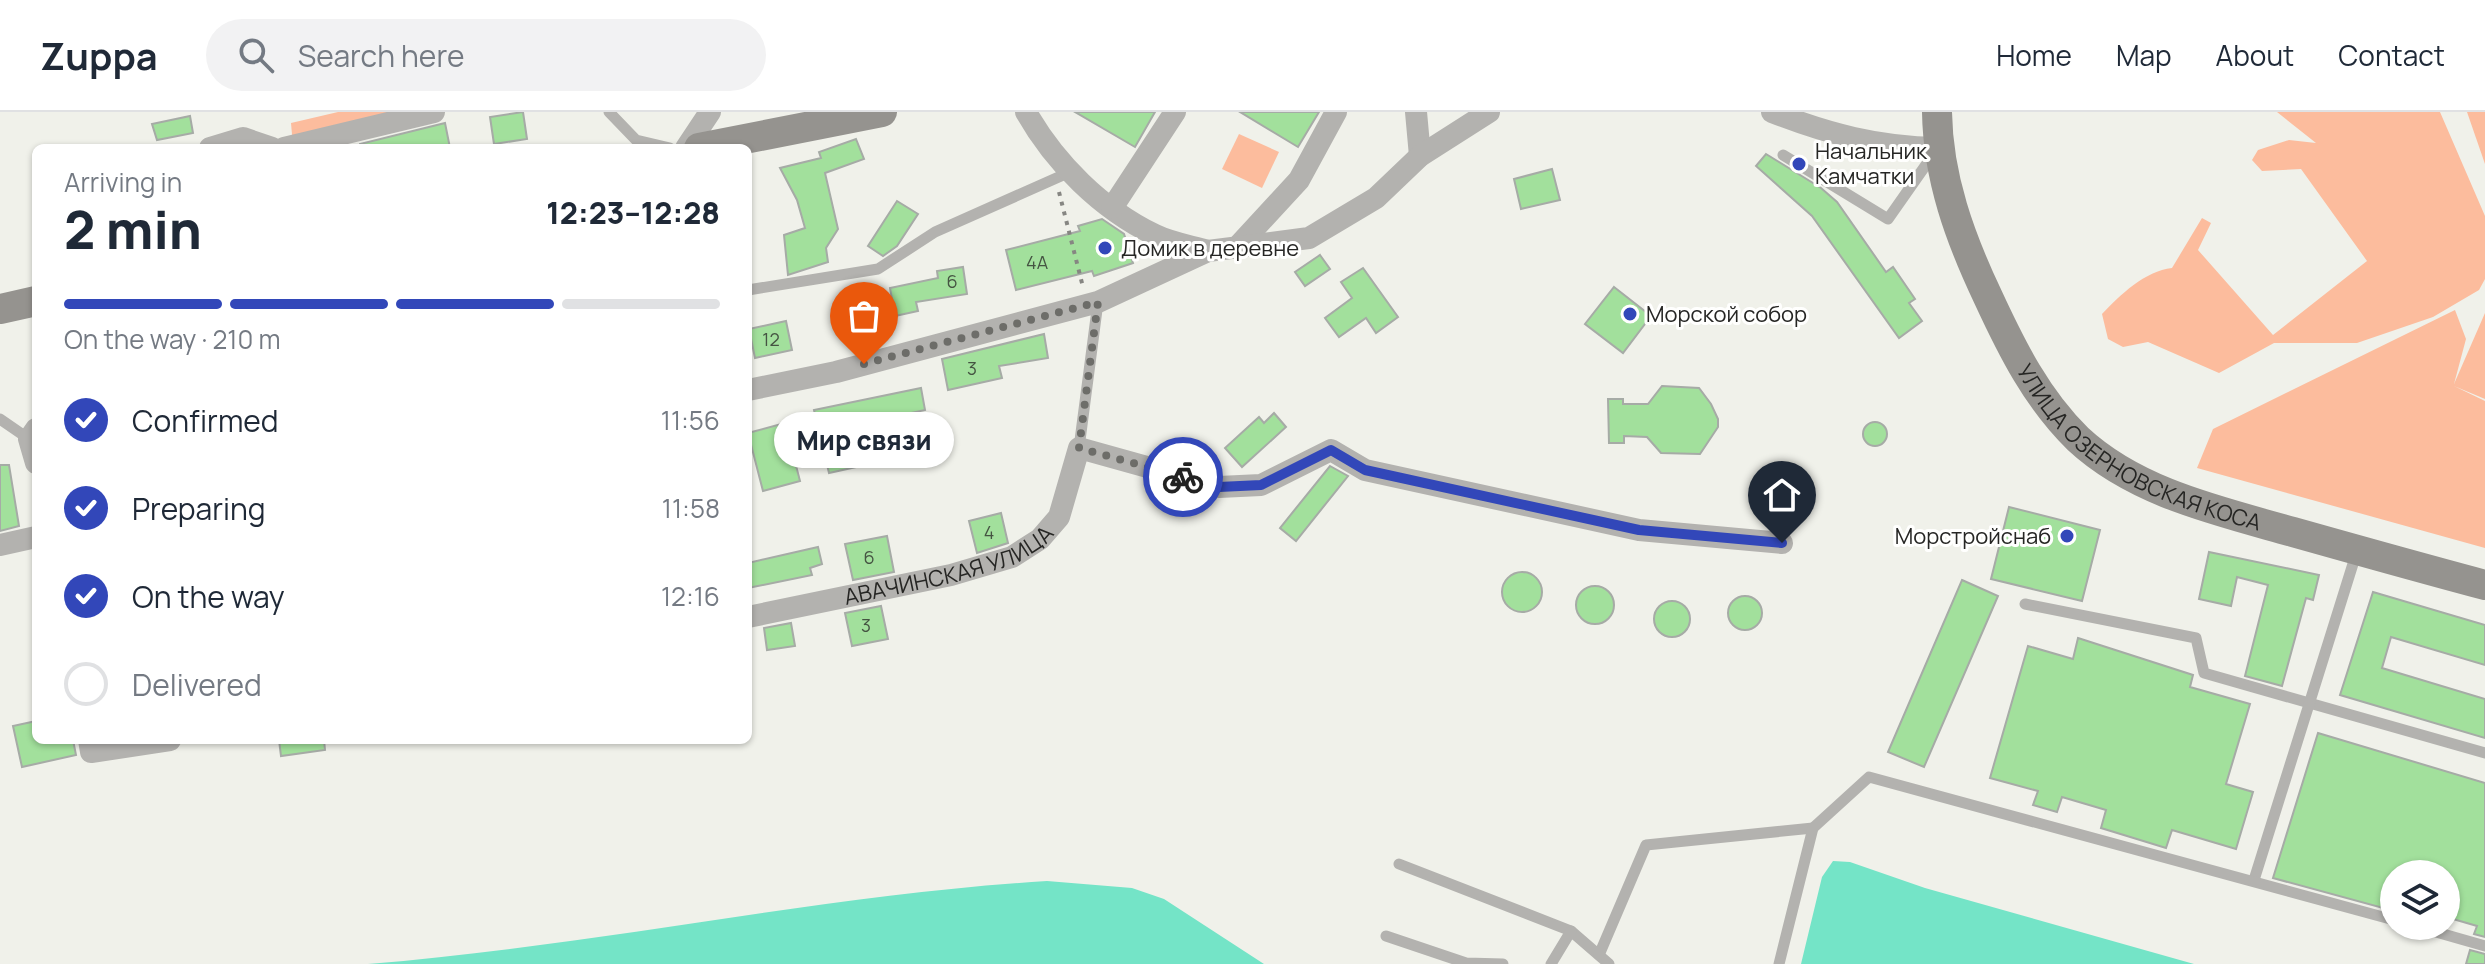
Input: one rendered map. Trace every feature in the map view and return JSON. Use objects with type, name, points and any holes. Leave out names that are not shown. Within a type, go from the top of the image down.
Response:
[{"type":"main road","points":[[719,144],[882,112]]},
{"type":"main road","name":"УЛИЦА ОЗЕРНОВСКАЯ КОСА","points":[[1937,112],[1938,148],[1956,223],[2001,326],[2039,393],[2081,441],[2124,473],[2176,496],[2485,585]]},
{"type":"main road","points":[[0,309],[32,302]]},
{"type":"street","points":[[301,144],[434,112]]},
{"type":"street","points":[[689,144],[710,112]]},
{"type":"street","points":[[1026,112],[1070,172],[1112,208],[1156,235],[1208,251]]},
{"type":"street","points":[[1112,208],[1175,112]]},
{"type":"street","points":[[1240,244],[1299,180],[1336,112]]},
{"type":"street","points":[[1416,112],[1420,156]]},
{"type":"street","points":[[752,389],[836,372],[1092,303],[1208,251],[1240,244],[1309,238],[1376,198],[1420,156],[1489,112]]},
{"type":"street","points":[[1772,112],[1817,130],[1863,142],[1938,148]]},
{"type":"street","points":[[223,144],[243,138],[260,144]]},
{"type":"street","points":[[1079,448],[1219,487],[1261,485],[1331,450],[1365,470],[1639,530],[1782,543]]},
{"type":"street","name":"АВАЧИНСКАЯ УЛИЦА","points":[[752,616],[951,575],[1012,557],[1040,539],[1059,517],[1079,448]]},
{"type":"street","points":[[0,545],[32,538]]},
{"type":"street","points":[[90,746],[117,744]]},
{"type":"lane","points":[[609,112],[636,140],[653,144]]},
{"type":"lane","points":[[1783,155],[1888,219],[1938,148]]},
{"type":"lane","points":[[752,289],[878,269],[935,232],[1070,172]]},
{"type":"lane","points":[[1079,448],[1092,303]]},
{"type":"lane","points":[[0,419],[32,434]]},
{"type":"lane","points":[[2254,880],[2358,550]]},
{"type":"lane","points":[[2025,604],[2196,638],[2204,673],[2485,753]]},
{"type":"lane","points":[[1779,964],[1813,828],[1869,777],[2380,916]]},
{"type":"lane","points":[[1599,955],[1646,845],[1813,828]]},
{"type":"lane","points":[[1399,864],[1571,931],[1609,964]]},
{"type":"lane","points":[[1551,964],[1571,931]]},
{"type":"lane","points":[[1386,936],[1466,963],[1503,964]]},
{"type":"lane","points":[[2460,939],[2485,946]]},
{"type":"path","points":[[1059,192],[1092,303]]},
{"type":"shaded area","points":[[338,112],[409,112],[300,144],[293,144],[291,123]]},
{"type":"shaded area","points":[[2277,112],[2440,112],[2485,216],[2485,279],[2479,290],[2433,317],[2357,343],[2274,343],[2219,373],[2148,342],[2123,347],[2108,339],[2102,314],[2143,279],[2172,268],[2202,218],[2211,223],[2198,250],[2273,335],[2367,261],[2301,169],[2262,171],[2252,160],[2258,150],[2289,140],[2316,143]]},
{"type":"shaded area","points":[[2467,112],[2485,112],[2485,164]]},
{"type":"shaded area","points":[[1239,134],[1279,152],[1262,188],[1222,169]]},
{"type":"shaded area","points":[[2455,310],[2466,339],[2454,384],[2485,313],[2485,399],[2454,386],[2485,401],[2485,548],[2197,468],[2213,429]]},
{"type":"shaded area","points":[[1833,861],[1850,862],[1925,888],[2194,964],[1801,964],[1822,877]]},
{"type":"shaded area","points":[[1047,881],[1132,888],[1164,899],[1264,964],[368,964],[538,945],[877,897]]},
{"type":"building","points":[[523,112],[527,139],[494,144],[490,117]]},
{"type":"building","points":[[1075,112],[1155,112],[1135,147]]},
{"type":"building","points":[[1240,112],[1319,112],[1298,147]]},
{"type":"building","points":[[190,116],[193,133],[157,140],[152,124]]},
{"type":"building","points":[[445,123],[449,144],[360,144]]},
{"type":"building","points":[[856,139],[864,159],[825,173],[838,229],[826,248],[828,262],[788,275],[784,235],[805,228],[797,200],[780,168],[821,158],[819,152]]},
{"type":"building","points":[[1766,154],[1821,188],[1837,202],[1886,272],[1893,267],[1915,299],[1909,303],[1922,321],[1899,338],[1812,216],[1756,166]]},
{"type":"building","points":[[1552,169],[1560,200],[1521,209],[1514,179]]},
{"type":"building","points":[[897,201],[918,214],[897,246],[883,256],[868,246]]},
{"type":"building","points":[[1102,219],[1124,234],[1133,263],[1094,276],[1092,271],[1016,290],[1006,250],[1080,231],[1078,226]]},
{"type":"building","points":[[1320,255],[1330,269],[1305,286],[1295,272]]},
{"type":"building","points":[[963,267],[967,294],[916,302],[918,311],[895,316],[890,288],[938,278],[937,271]]},
{"type":"building","points":[[1363,268],[1398,317],[1376,333],[1366,318],[1339,337],[1325,318],[1352,298],[1341,282]]},
{"type":"building","points":[[1614,287],[1651,316],[1623,353],[1585,324]]},
{"type":"building","points":[[786,321],[792,350],[755,358],[752,328]]},
{"type":"building","points":[[1044,334],[1048,358],[999,366],[1002,378],[948,390],[942,359]]},
{"type":"building","points":[[1662,386],[1699,388],[1711,404],[1718,427],[1700,454],[1661,453],[1647,437],[1624,436],[1624,443],[1609,443],[1608,399],[1623,399],[1623,404],[1648,404]]},
{"type":"building","points":[[921,388],[925,410],[861,424],[870,464],[829,473],[814,410]]},
{"type":"building","points":[[1274,413],[1286,427],[1242,467],[1225,448],[1259,417],[1264,423]]},
{"type":"building","points":[[1870,422],[1880,422],[1887,429],[1887,439],[1880,446],[1870,446],[1863,439],[1863,429]]},
{"type":"building","points":[[785,423],[800,481],[763,491],[752,448],[752,432]]},
{"type":"building","points":[[0,465],[9,465],[19,526],[0,531]]},
{"type":"building","points":[[1330,466],[1348,476],[1296,541],[1280,528]]},
{"type":"building","points":[[2009,507],[2100,530],[2082,601],[1991,579]]},
{"type":"building","points":[[1001,513],[1008,543],[977,553],[969,521]]},
{"type":"building","points":[[887,536],[894,572],[853,580],[845,544]]},
{"type":"building","points":[[818,547],[822,564],[810,568],[812,575],[752,587],[752,562]]},
{"type":"building","points":[[2209,552],[2319,575],[2313,600],[2306,598],[2282,686],[2245,676],[2268,585],[2237,577],[2231,606],[2199,599]]},
{"type":"building","points":[[1522,572],[1536,578],[1542,592],[1536,606],[1522,612],[1508,606],[1502,592],[1508,578]]},
{"type":"building","points":[[1962,580],[1998,596],[1924,767],[1888,752]]},
{"type":"building","points":[[1595,586],[1609,591],[1614,605],[1609,619],[1595,624],[1581,619],[1576,605],[1581,591]]},
{"type":"building","points":[[2373,592],[2485,625],[2485,665],[2391,637],[2382,668],[2485,699],[2485,738],[2340,695]]},
{"type":"building","points":[[1745,596],[1757,601],[1762,613],[1757,625],[1745,630],[1733,625],[1728,613],[1733,601]]},
{"type":"building","points":[[1672,601],[1685,606],[1690,619],[1685,632],[1672,637],[1659,632],[1654,619],[1659,606]]},
{"type":"building","points":[[881,606],[888,639],[852,646],[845,613]]},
{"type":"building","points":[[791,623],[795,646],[767,650],[764,628]]},
{"type":"building","points":[[2078,638],[2193,675],[2190,687],[2250,704],[2226,784],[2253,792],[2236,849],[2172,830],[2166,848],[2101,828],[2106,810],[2062,797],[2057,812],[2033,805],[2038,791],[1990,778],[2028,646],[2073,659]]},
{"type":"building","points":[[32,722],[32,744],[74,744],[76,755],[22,767],[13,726]]},
{"type":"building","points":[[2318,733],[2485,783],[2485,937],[2474,934],[2477,926],[2460,921],[2460,860],[2380,860],[2380,907],[2273,878]]},
{"type":"building","points":[[280,744],[324,744],[325,750],[281,756]]},
{"type":"building","points":[[2470,950],[2485,954],[2485,964],[2466,964]]},
{"type":"way so far","points":[[864,364],[1098,302],[1079,448],[1183,477]]},
{"type":"place","name":"Начальник Камчатки","points":[[1799,164]]},
{"type":"place","name":"Домик в деревне","points":[[1105,248]]},
{"type":"place","name":"Морской собор","points":[[1630,314]]},
{"type":"place","name":"Мир связи","points":[[864,364]]},
{"type":"place","name":"Морстройснаб","points":[[2067,536]]},
{"type":"route","points":[[1183,477],[1219,487],[1261,485],[1331,450],[1365,470],[1639,530],[1782,543]]}]
